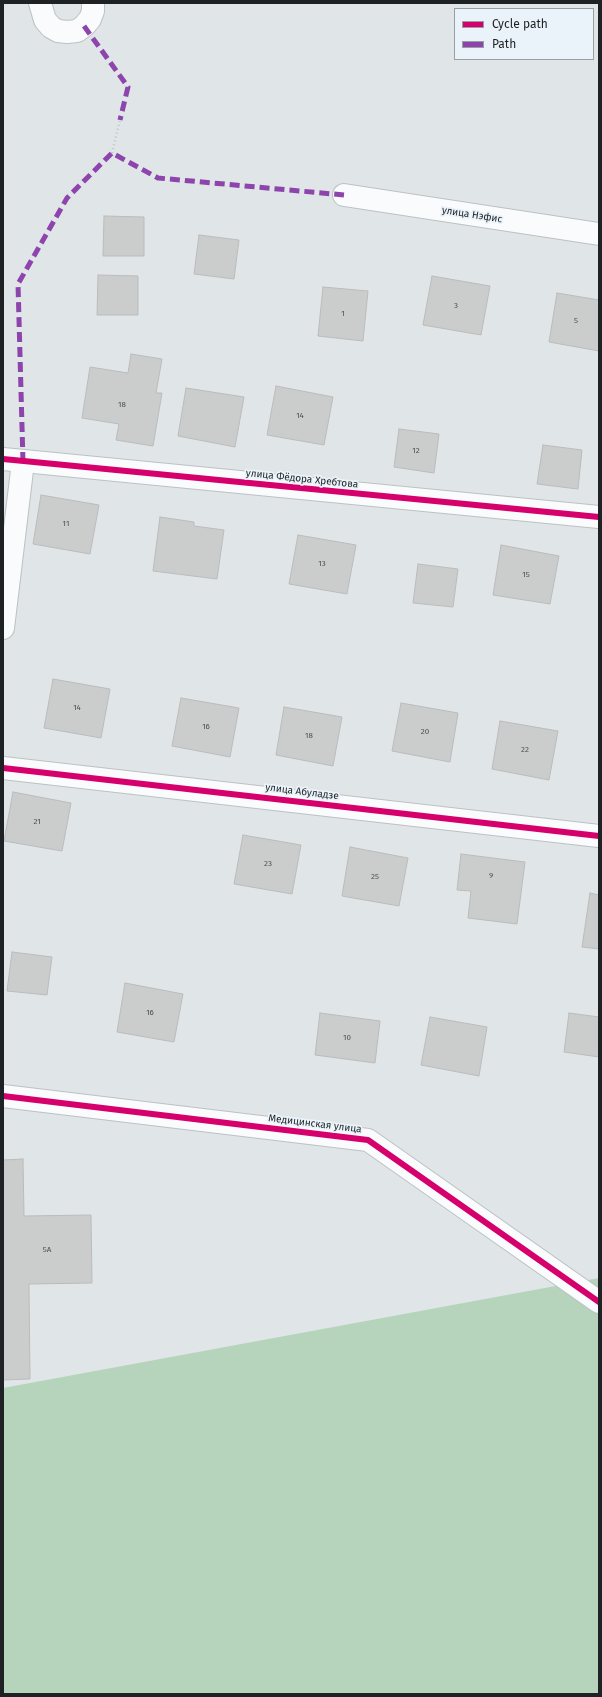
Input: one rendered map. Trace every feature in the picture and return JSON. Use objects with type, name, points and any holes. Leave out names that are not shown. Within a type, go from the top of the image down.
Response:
[{"type":"street","points":[[40,3],[44,20],[58,31],[68,32],[76,31],[90,20],[94,3]]},
{"type":"street","name":"улица Нэфис","points":[[344,195],[599,234]]},
{"type":"street","points":[[3,628],[13,460]]},
{"type":"street","name":"улица Фёдора Хребтова","points":[[13,460],[599,517]]},
{"type":"street","name":"улица Абуладзе","points":[[3,768],[599,836]]},
{"type":"street","name":"Медицинская улица","points":[[3,1096],[368,1140],[599,1302]]},
{"type":"path","points":[[112,153],[120,120]]},
{"type":"green space","points":[[599,1278],[599,1694],[3,1694],[3,1388]]},
{"type":"building","points":[[104,216],[144,217],[144,256],[103,256]]},
{"type":"building","points":[[199,235],[239,240],[234,279],[194,274]]},
{"type":"building","points":[[98,275],[138,276],[138,315],[97,315]]},
{"type":"building","points":[[432,276],[490,286],[481,335],[423,325]]},
{"type":"building","points":[[323,287],[368,291],[363,341],[318,336]]},
{"type":"building","points":[[557,293],[599,300],[599,351],[549,342]]},
{"type":"building","points":[[131,354],[162,359],[156,393],[162,393],[153,446],[116,440],[119,424],[82,418],[90,367],[128,373]]},
{"type":"building","points":[[276,386],[333,397],[324,445],[267,435]]},
{"type":"building","points":[[186,388],[244,397],[235,447],[178,436]]},
{"type":"building","points":[[399,429],[439,434],[434,473],[394,467]]},
{"type":"building","points":[[543,445],[582,450],[578,489],[537,484]]},
{"type":"building","points":[[41,495],[99,505],[90,554],[33,544]]},
{"type":"building","points":[[160,517],[194,522],[194,526],[224,530],[217,579],[153,571]]},
{"type":"building","points":[[298,535],[356,545],[347,594],[289,584]]},
{"type":"building","points":[[501,545],[559,556],[550,604],[493,595]]},
{"type":"building","points":[[418,564],[458,569],[453,607],[413,603]]},
{"type":"building","points":[[53,679],[110,689],[101,738],[44,728]]},
{"type":"building","points":[[181,698],[239,708],[230,757],[172,746]]},
{"type":"building","points":[[401,703],[458,713],[450,762],[392,751]]},
{"type":"building","points":[[284,707],[342,717],[333,766],[276,755]]},
{"type":"building","points":[[500,721],[558,731],[549,780],[492,769]]},
{"type":"building","points":[[13,792],[71,803],[62,851],[4,841]]},
{"type":"building","points":[[243,835],[301,845],[292,894],[234,884]]},
{"type":"building","points":[[350,847],[408,858],[399,906],[342,896]]},
{"type":"building","points":[[461,854],[525,862],[517,924],[468,918],[471,891],[457,890]]},
{"type":"building","points":[[590,893],[599,895],[599,949],[582,947]]},
{"type":"building","points":[[12,952],[52,957],[47,995],[7,991]]},
{"type":"building","points":[[125,983],[183,994],[174,1042],[117,1032]]},
{"type":"building","points":[[320,1013],[380,1021],[375,1063],[315,1055]]},
{"type":"building","points":[[569,1013],[599,1017],[599,1057],[564,1052]]},
{"type":"building","points":[[430,1017],[487,1027],[479,1076],[421,1065]]},
{"type":"building","points":[[23,1159],[24,1216],[91,1215],[92,1283],[29,1284],[30,1379],[3,1380],[3,1160]]},
{"type":"marked path","points":[[84,26],[128,87],[120,120]]},
{"type":"marked path","points":[[23,462],[18,284],[67,198],[112,153],[158,178],[344,195]]},
{"type":"cycle path","points":[[3,459],[599,517]]},
{"type":"cycle path","points":[[3,768],[599,836]]},
{"type":"cycle path","points":[[3,1096],[368,1140],[599,1302]]}]
